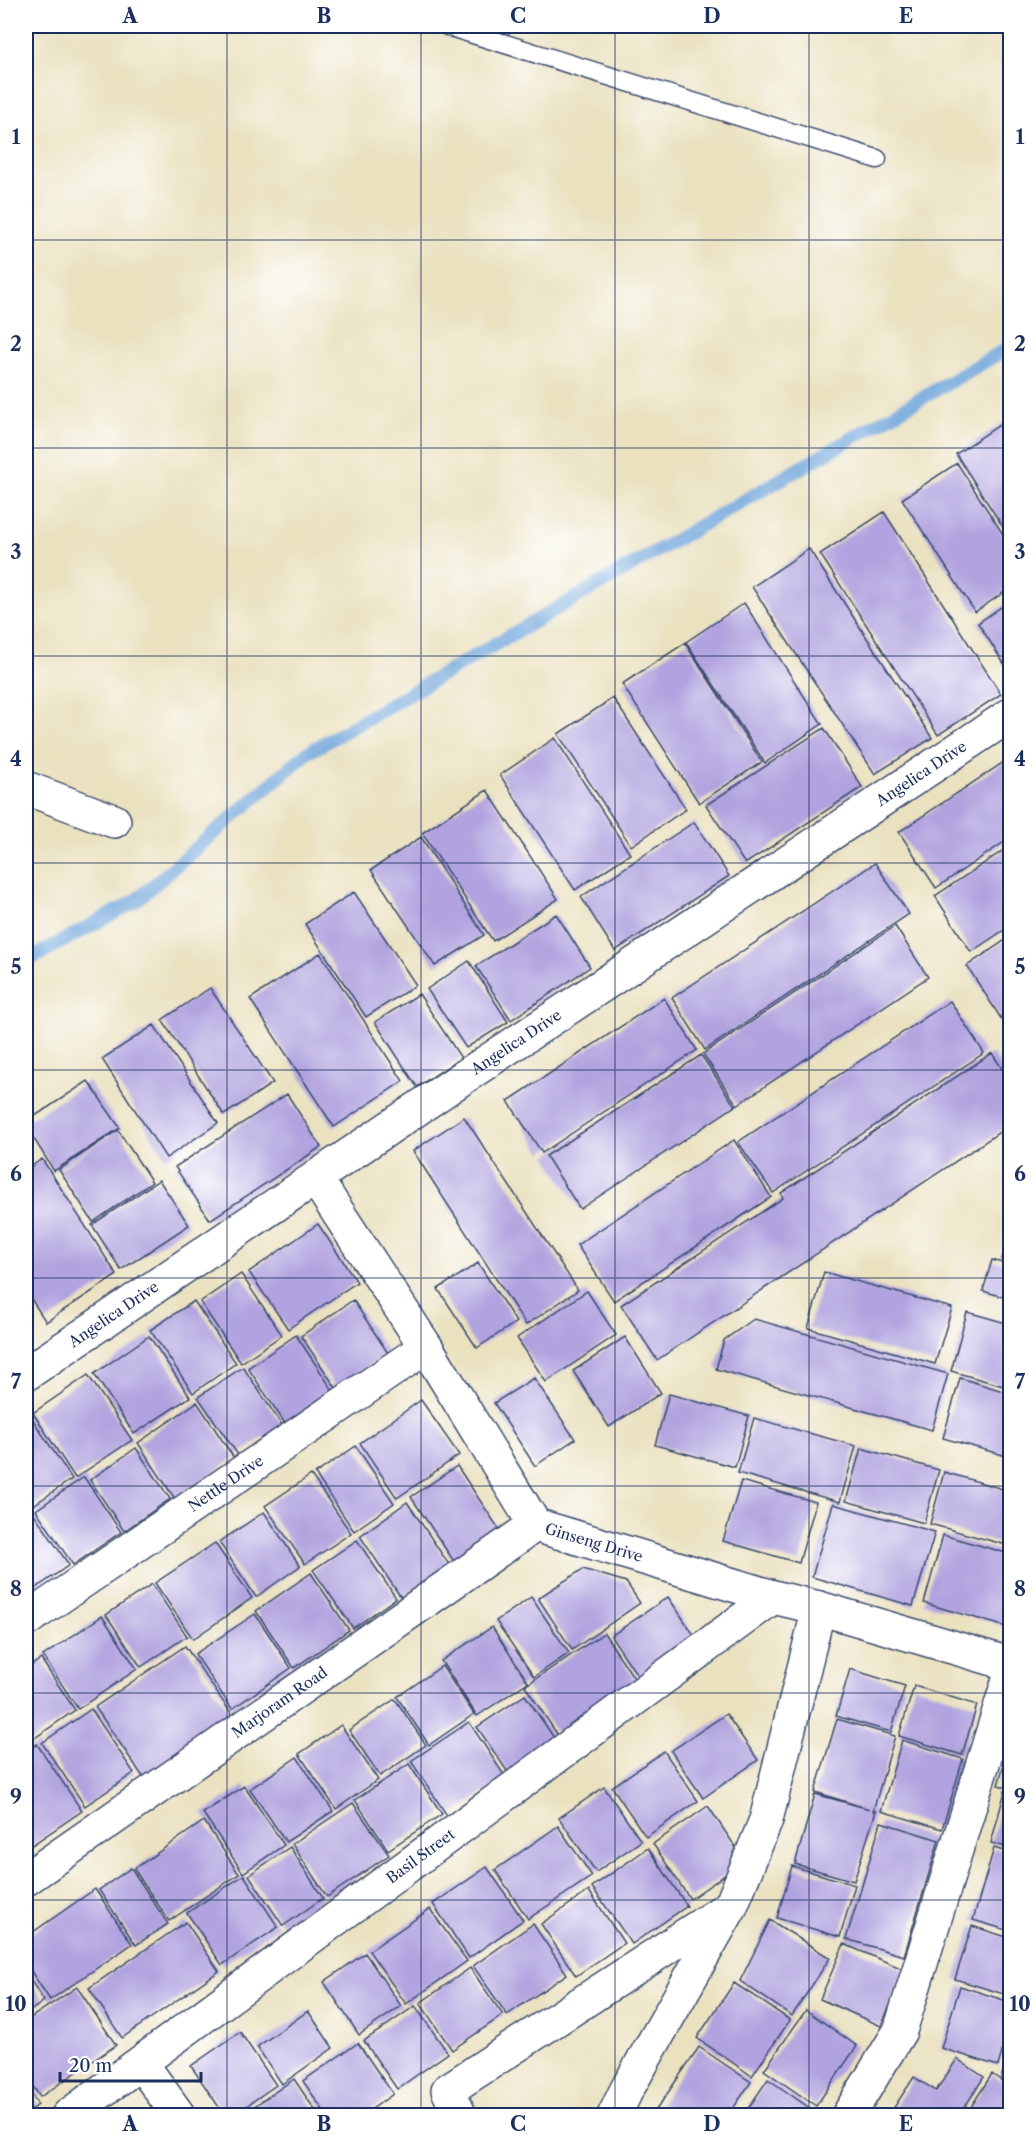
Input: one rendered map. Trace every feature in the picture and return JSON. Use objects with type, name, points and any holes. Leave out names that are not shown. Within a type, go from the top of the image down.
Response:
[{"type":"street","name":"Angelica Drive","points":[[26,1374],[464,1077],[1011,714]]},
{"type":"street","points":[[26,788],[114,821]]},
{"type":"street","name":"Ginseng Drive","points":[[316,1179],[426,1347],[535,1525],[773,1597],[819,1608],[1011,1664]]},
{"type":"street","name":"Nettle Drive","points":[[26,1620],[426,1347]]},
{"type":"street","name":"Marjoram Road","points":[[26,1879],[535,1525]]},
{"type":"street","name":"Basil Street","points":[[68,2115],[773,1597]]},
{"type":"street","points":[[614,2115],[731,1906],[765,1820],[819,1608]]},
{"type":"street","points":[[848,2115],[900,2031],[1011,1676]]},
{"type":"street","points":[[460,2115],[448,2090],[731,1906]]},
{"type":"street","points":[[141,2063],[179,2115]]},
{"type":"lane","points":[[447,26],[877,159]]},
{"type":"building","points":[[1010,418],[1010,538],[956,454]]},
{"type":"building","points":[[957,463],[1010,545],[1010,588],[975,612],[902,499]]},
{"type":"building","points":[[884,512],[1001,694],[938,735],[820,554]]},
{"type":"building","points":[[809,549],[932,738],[875,774],[752,587]]},
{"type":"building","points":[[1010,601],[1010,673],[978,623]]},
{"type":"building","points":[[744,603],[822,724],[765,763],[686,642]]},
{"type":"building","points":[[685,643],[762,762],[699,803],[622,684]]},
{"type":"building","points":[[613,698],[686,809],[631,846],[558,734]]},
{"type":"building","points":[[824,728],[862,787],[745,864],[706,805]]},
{"type":"building","points":[[555,738],[630,854],[575,890],[500,775]]},
{"type":"building","points":[[1010,758],[1010,838],[936,888],[899,832]]},
{"type":"building","points":[[487,790],[558,899],[493,941],[422,833]]},
{"type":"building","points":[[694,822],[729,876],[615,951],[581,897]]},
{"type":"building","points":[[421,837],[484,935],[435,966],[371,870]]},
{"type":"building","points":[[1010,846],[1010,926],[971,952],[935,896]]},
{"type":"building","points":[[875,863],[909,914],[705,1050],[672,998]]},
{"type":"building","points":[[354,892],[416,985],[366,1017],[305,924]]},
{"type":"building","points":[[556,914],[590,967],[511,1020],[476,966]]},
{"type":"building","points":[[895,926],[928,977],[737,1105],[703,1054]]},
{"type":"building","points":[[1010,937],[1010,1015],[1002,1020],[967,966]]},
{"type":"building","points":[[320,953],[403,1081],[334,1127],[250,999]]},
{"type":"building","points":[[469,961],[508,1022],[466,1048],[427,989]]},
{"type":"building","points":[[210,988],[273,1083],[224,1115],[162,1020]]},
{"type":"building","points":[[419,994],[461,1058],[417,1087],[375,1022]]},
{"type":"building","points":[[664,998],[697,1050],[542,1153],[508,1101]]},
{"type":"building","points":[[950,1001],[984,1053],[773,1193],[738,1142]]},
{"type":"building","points":[[154,1025],[218,1123],[166,1158],[102,1059]]},
{"type":"building","points":[[992,1053],[1010,1081],[1010,1125],[657,1360],[621,1305],[783,1198],[781,1193]]},
{"type":"building","points":[[701,1055],[735,1106],[580,1209],[546,1156]]},
{"type":"building","points":[[88,1081],[120,1128],[54,1171],[26,1126],[26,1122]]},
{"type":"building","points":[[287,1094],[321,1147],[210,1220],[175,1167]]},
{"type":"building","points":[[464,1117],[578,1290],[526,1325],[413,1151]]},
{"type":"building","points":[[118,1130],[152,1182],[93,1222],[59,1170]]},
{"type":"building","points":[[734,1140],[771,1197],[614,1301],[577,1245]]},
{"type":"building","points":[[42,1159],[117,1275],[46,1322],[26,1291],[26,1170]]},
{"type":"building","points":[[159,1180],[189,1225],[121,1270],[92,1225]]},
{"type":"building","points":[[318,1224],[357,1282],[288,1329],[249,1272]]},
{"type":"building","points":[[1010,1232],[1010,1262],[1002,1259]]},
{"type":"building","points":[[992,1260],[1010,1265],[1010,1299],[983,1291]]},
{"type":"building","points":[[478,1263],[516,1322],[477,1348],[438,1289]]},
{"type":"building","points":[[824,1272],[952,1308],[935,1364],[808,1328]]},
{"type":"building","points":[[241,1274],[282,1335],[241,1363],[200,1302]]},
{"type":"building","points":[[587,1291],[616,1335],[546,1382],[517,1338]]},
{"type":"building","points":[[353,1300],[388,1353],[336,1388],[301,1336]]},
{"type":"building","points":[[194,1301],[236,1363],[193,1393],[150,1330]]},
{"type":"building","points":[[967,1312],[1010,1324],[1010,1388],[951,1371]]},
{"type":"building","points":[[754,1319],[948,1374],[932,1430],[716,1369],[724,1340]]},
{"type":"building","points":[[296,1335],[334,1392],[286,1425],[248,1368]]},
{"type":"building","points":[[149,1336],[190,1397],[134,1434],[94,1374]]},
{"type":"building","points":[[625,1337],[661,1393],[609,1427],[573,1371]]},
{"type":"building","points":[[243,1367],[282,1425],[238,1455],[198,1397]]},
{"type":"building","points":[[88,1375],[132,1440],[75,1478],[33,1413]]},
{"type":"building","points":[[534,1378],[575,1439],[535,1466],[494,1403]]},
{"type":"building","points":[[960,1378],[1010,1393],[1010,1457],[943,1438]]},
{"type":"building","points":[[669,1394],[749,1416],[735,1467],[655,1445]]},
{"type":"building","points":[[421,1400],[459,1455],[397,1498],[360,1443]]},
{"type":"building","points":[[197,1402],[234,1458],[175,1499],[138,1443]]},
{"type":"building","points":[[29,1414],[72,1479],[29,1508],[26,1503],[26,1416]]},
{"type":"building","points":[[754,1418],[856,1446],[840,1502],[738,1473]]},
{"type":"building","points":[[356,1446],[394,1503],[354,1531],[315,1474]]},
{"type":"building","points":[[136,1448],[170,1499],[124,1531],[90,1480]]},
{"type":"building","points":[[861,1448],[939,1470],[924,1523],[846,1501]]},
{"type":"building","points":[[457,1466],[501,1532],[455,1563],[411,1497]]},
{"type":"building","points":[[944,1472],[1010,1491],[1010,1546],[930,1524]]},
{"type":"building","points":[[311,1475],[351,1533],[305,1564],[265,1506]]},
{"type":"building","points":[[84,1477],[121,1532],[73,1565],[36,1510]]},
{"type":"building","points":[[741,1481],[816,1502],[799,1563],[723,1541]]},
{"type":"building","points":[[407,1502],[450,1566],[402,1599],[360,1536]]},
{"type":"building","points":[[833,1504],[935,1532],[913,1606],[812,1577]]},
{"type":"building","points":[[33,1512],[69,1565],[26,1595],[26,1517]]},
{"type":"building","points":[[264,1512],[300,1566],[256,1597],[219,1542]]},
{"type":"building","points":[[943,1535],[1010,1554],[1010,1628],[924,1603]]},
{"type":"building","points":[[357,1540],[396,1598],[353,1628],[313,1570]]},
{"type":"building","points":[[215,1543],[252,1598],[193,1639],[155,1583]]},
{"type":"building","points":[[583,1569],[626,1582],[640,1603],[572,1650],[538,1598]]},
{"type":"building","points":[[311,1573],[349,1630],[294,1668],[256,1611]]},
{"type":"building","points":[[152,1584],[187,1636],[141,1667],[106,1615]]},
{"type":"building","points":[[531,1597],[569,1653],[534,1677],[496,1621]]},
{"type":"building","points":[[668,1597],[701,1645],[643,1684],[611,1636]]},
{"type":"building","points":[[255,1614],[291,1668],[232,1709],[195,1654]]},
{"type":"building","points":[[102,1616],[137,1669],[78,1709],[43,1656]]},
{"type":"building","points":[[492,1627],[528,1682],[477,1716],[441,1661]]},
{"type":"building","points":[[604,1633],[642,1690],[563,1743],[525,1686]]},
{"type":"building","points":[[185,1646],[233,1716],[143,1777],[95,1707]]},
{"type":"building","points":[[41,1659],[75,1710],[26,1744],[26,1669]]},
{"type":"building","points":[[442,1666],[474,1714],[429,1745],[397,1697]]},
{"type":"building","points":[[850,1669],[905,1686],[891,1732],[836,1716]]},
{"type":"building","points":[[914,1686],[977,1705],[962,1755],[899,1736]]},
{"type":"building","points":[[525,1695],[557,1742],[509,1774],[477,1727]]},
{"type":"building","points":[[395,1699],[426,1745],[380,1776],[349,1730]]},
{"type":"building","points":[[91,1709],[134,1773],[85,1806],[42,1743]]},
{"type":"building","points":[[726,1714],[758,1760],[703,1798],[671,1751]]},
{"type":"building","points":[[837,1719],[895,1736],[873,1811],[876,1811],[854,1881],[795,1864],[815,1794],[869,1809],[815,1792]]},
{"type":"building","points":[[469,1722],[506,1778],[448,1817],[411,1761]]},
{"type":"building","points":[[341,1725],[378,1780],[336,1809],[299,1754]]},
{"type":"building","points":[[902,1740],[963,1759],[942,1829],[881,1811]]},
{"type":"building","points":[[37,1744],[82,1811],[26,1849],[26,1752]]},
{"type":"building","points":[[1010,1744],[1010,1788],[998,1785]]},
{"type":"building","points":[[664,1751],[698,1801],[646,1837],[612,1787]]},
{"type":"building","points":[[297,1757],[333,1811],[286,1842],[250,1789]]},
{"type":"building","points":[[409,1764],[442,1814],[388,1850],[355,1800]]},
{"type":"building","points":[[244,1786],[284,1845],[243,1873],[203,1813]]},
{"type":"building","points":[[604,1787],[641,1841],[596,1872],[559,1818]]},
{"type":"building","points":[[1005,1791],[1010,1793],[1010,1848],[991,1843]]},
{"type":"building","points":[[353,1803],[389,1855],[327,1897],[292,1844]]},
{"type":"building","points":[[708,1806],[745,1861],[690,1899],[653,1844]]},
{"type":"building","points":[[204,1821],[239,1874],[169,1921],[134,1869]]},
{"type":"building","points":[[881,1822],[939,1840],[904,1956],[846,1939]]},
{"type":"building","points":[[558,1826],[592,1876],[528,1919],[495,1870]]},
{"type":"building","points":[[290,1847],[323,1898],[283,1926],[249,1875]]},
{"type":"building","points":[[648,1848],[687,1906],[632,1944],[592,1887]]},
{"type":"building","points":[[994,1848],[1010,1853],[1010,1931],[973,1920]]},
{"type":"building","points":[[792,1866],[855,1885],[840,1937],[777,1918]]},
{"type":"building","points":[[487,1867],[523,1920],[469,1958],[433,1904]]},
{"type":"building","points":[[131,1868],[168,1924],[136,1945],[99,1890]]},
{"type":"building","points":[[244,1875],[278,1927],[222,1965],[187,1913]]},
{"type":"building","points":[[95,1889],[132,1944],[50,2000],[26,1964],[26,1937]]},
{"type":"building","points":[[589,1891],[624,1943],[576,1976],[541,1924]]},
{"type":"building","points":[[430,1909],[467,1961],[406,2004],[369,1951]]},
{"type":"building","points":[[770,1920],[830,1958],[792,2016],[740,1981]]},
{"type":"building","points":[[186,1922],[219,1971],[122,2038],[89,1988]]},
{"type":"building","points":[[533,1924],[567,1974],[507,2015],[473,1966]]},
{"type":"building","points":[[972,1926],[1010,1938],[1010,1996],[955,1979]]},
{"type":"building","points":[[844,1944],[905,1970],[881,2026],[820,1999]]},
{"type":"building","points":[[365,1953],[401,2006],[359,2035],[324,1982]]},
{"type":"building","points":[[470,1968],[503,2015],[452,2050],[420,2003]]},
{"type":"building","points":[[26,1973],[44,2001],[26,2014]]},
{"type":"building","points":[[734,1983],[790,2020],[752,2076],[697,2038]]},
{"type":"building","points":[[960,1986],[1010,2002],[1010,2024],[998,2066],[941,2048]]},
{"type":"building","points":[[77,1987],[116,2045],[40,2097],[26,2076],[26,2021]]},
{"type":"building","points":[[415,2006],[448,2053],[397,2089],[364,2041]]},
{"type":"building","points":[[806,2010],[857,2046],[816,2106],[764,2070]]},
{"type":"building","points":[[308,2011],[333,2048],[282,2084],[257,2047]]},
{"type":"building","points":[[240,2032],[276,2085],[232,2116],[225,2116],[191,2066]]},
{"type":"building","points":[[358,2043],[393,2094],[362,2116],[327,2116],[303,2081]]},
{"type":"building","points":[[699,2047],[751,2082],[728,2116],[657,2116],[654,2113]]},
{"type":"building","points":[[1010,2050],[1010,2081],[1001,2078]]},
{"type":"building","points":[[957,2059],[984,2077],[959,2116],[904,2116],[893,2109],[914,2077],[936,2091]]},
{"type":"building","points":[[992,2074],[1010,2087],[1010,2116],[965,2116]]},
{"type":"building","points":[[294,2079],[319,2116],[240,2116]]},
{"type":"building","points":[[768,2079],[814,2111],[811,2116],[743,2116]]},
{"type":"building","points":[[26,2086],[38,2105],[26,2114]]},
{"type":"waterway","points":[[26,961],[134,902],[307,753],[1010,347]]}]
